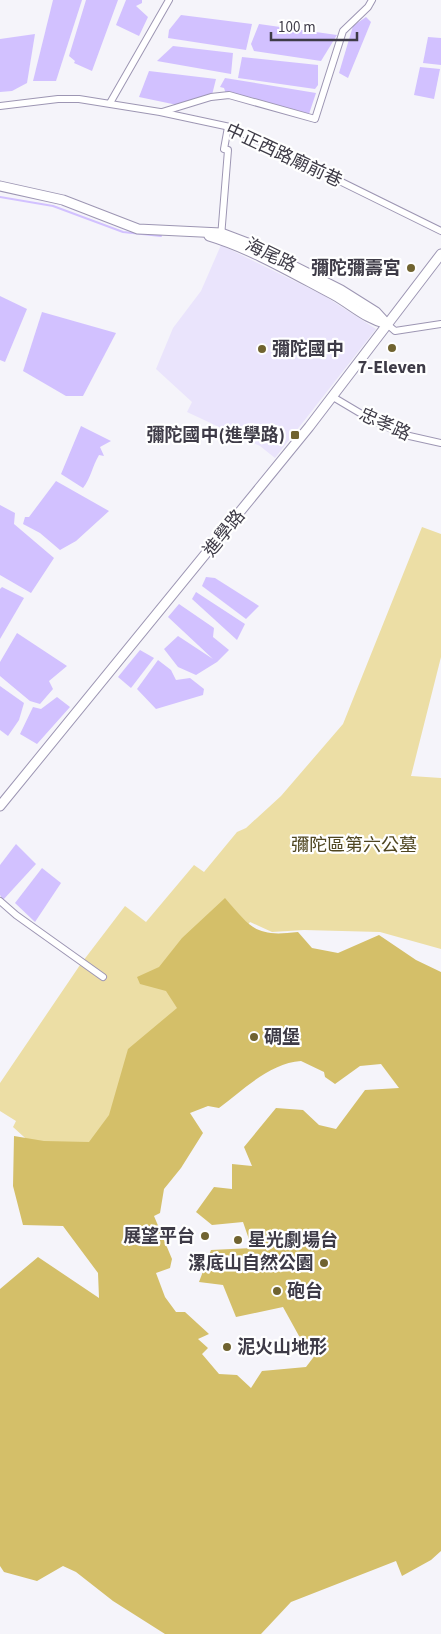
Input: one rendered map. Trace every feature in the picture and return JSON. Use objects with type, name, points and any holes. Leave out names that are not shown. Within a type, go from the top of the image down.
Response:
[{"type":"street","points":[[110,103],[170,0]]},
{"type":"street","points":[[160,112],[211,97],[229,95],[315,119],[343,31],[368,7],[372,0]]},
{"type":"street","name":"中正西路廟前巷","points":[[0,106],[78,98],[160,112],[228,127],[441,231]]},
{"type":"street","points":[[221,236],[228,150],[224,149],[228,127]]},
{"type":"street","name":"海尾路","points":[[0,186],[63,200],[138,229],[194,232],[221,236],[250,244],[341,290],[376,312],[387,324]]},
{"type":"street","name":"進學路","points":[[0,806],[140,637],[332,397],[441,254]]},
{"type":"street","points":[[387,324],[395,331],[441,324]]},
{"type":"street","name":"忠孝路","points":[[332,397],[370,419],[398,432],[441,444]]},
{"type":"street","points":[[0,901],[16,915],[103,977]]},
{"type":"shaded area","points":[[53,0],[82,0],[56,81],[33,81]]},
{"type":"shaded area","points":[[86,0],[118,0],[92,71],[74,63],[75,61],[69,56]]},
{"type":"shaded area","points":[[126,0],[142,0],[142,3],[136,6],[148,17],[139,36],[116,25]]},
{"type":"shaded area","points":[[181,15],[252,24],[246,50],[168,38],[169,30]]},
{"type":"shaded area","points":[[366,17],[371,22],[348,78],[339,73],[353,26]]},
{"type":"shaded area","points":[[259,24],[337,35],[321,61],[254,51],[251,44]]},
{"type":"shaded area","points":[[35,34],[27,83],[12,91],[0,92],[0,39]]},
{"type":"shaded area","points":[[428,37],[441,38],[441,65],[423,63]]},
{"type":"shaded area","points":[[173,46],[233,53],[231,74],[157,61]]},
{"type":"shaded area","points":[[242,57],[318,65],[318,85],[315,89],[238,78]]},
{"type":"shaded area","points":[[420,67],[440,69],[434,99],[414,95]]},
{"type":"shaded area","points":[[149,71],[216,79],[212,95],[182,106],[139,97]]},
{"type":"shaded area","points":[[225,78],[316,93],[309,114],[250,97],[226,94],[224,88],[220,87]]},
{"type":"shaded area","name":"彌陀國中","points":[[221,245],[323,295],[376,329],[275,458],[260,446],[187,412],[192,402],[156,369],[173,328],[201,291]]},
{"type":"shaded area","points":[[0,296],[27,309],[5,362],[0,360]]},
{"type":"shaded area","points":[[42,312],[116,333],[83,396],[66,396],[23,371]]},
{"type":"shaded area","points":[[81,426],[111,441],[100,447],[104,456],[99,455],[83,488],[61,474]]},
{"type":"shaded area","points":[[56,481],[109,511],[76,541],[60,550],[40,533],[23,524],[25,517],[29,517]]},
{"type":"shaded area","points":[[0,505],[15,513],[14,524],[54,558],[31,593],[0,575]]},
{"type":"shaded area","points":[[206,577],[215,578],[259,606],[246,619],[202,586]]},
{"type":"shaded area","points":[[2,587],[24,598],[0,639],[0,589]]},
{"type":"shaded area","points":[[196,592],[245,624],[237,640],[192,599]]},
{"type":"shaded area","points":[[179,604],[214,628],[213,637],[229,650],[217,662],[196,675],[178,667],[164,649],[178,636],[213,659],[168,617]]},
{"type":"shaded area","points":[[17,633],[67,666],[49,681],[53,689],[40,704],[30,701],[0,676],[0,662]]},
{"type":"shaded area","points":[[140,650],[154,658],[131,688],[118,677]]},
{"type":"shaded area","points":[[158,660],[171,670],[176,680],[190,678],[204,689],[203,695],[156,709],[137,689]]},
{"type":"shaded area","points":[[0,686],[24,703],[19,720],[8,736],[0,730]]},
{"type":"shaded area","points":[[57,697],[70,707],[37,744],[20,734],[33,707],[41,709]]},
{"type":"shaded area","points":[[16,844],[36,864],[3,900],[0,895],[0,865]]},
{"type":"shaded area","points":[[42,868],[61,883],[35,922],[15,903]]},
{"type":"shaded area","name":"漯底山自然公園","points":[[225,898],[249,924],[263,932],[298,932],[312,948],[338,953],[379,935],[416,960],[441,972],[441,1551],[431,1560],[402,1576],[396,1561],[291,1602],[261,1634],[165,1634],[113,1601],[76,1572],[63,1566],[37,1581],[4,1572],[0,1566],[0,1289],[38,1257],[99,1298],[98,1273],[63,1226],[23,1225],[13,1186],[14,1136],[44,1141],[89,1142],[109,1115],[128,1049],[177,1008],[166,991],[140,984],[137,977],[159,967],[182,938]],"holes":[[[301,1061],[324,1072],[325,1077],[335,1084],[360,1066],[381,1064],[399,1088],[365,1090],[336,1129],[319,1125],[303,1110],[276,1108],[244,1147],[252,1166],[232,1164],[232,1189],[214,1187],[196,1212],[212,1225],[243,1222],[252,1248],[211,1250],[199,1282],[223,1285],[236,1317],[283,1307],[299,1336],[319,1350],[306,1367],[262,1371],[251,1388],[237,1375],[219,1374],[202,1354],[208,1348],[198,1339],[209,1334],[185,1312],[176,1312],[165,1297],[156,1273],[170,1268],[172,1259],[154,1216],[160,1213],[164,1189],[181,1168],[203,1133],[190,1113],[208,1106],[219,1108],[257,1078],[290,1063]]]},
{"type":"green space","name":"彌陀區第六公墓","points":[[422,527],[441,534],[441,657],[411,776],[441,778],[441,949],[380,932],[304,930],[272,932],[250,922],[89,1149],[34,1146],[13,1127],[16,1121],[0,1111],[0,1083],[80,965],[125,906],[146,922],[194,865],[204,872],[237,832],[246,828],[281,796],[343,724]]},
{"type":"waterway","points":[[0,197],[53,206],[123,232],[161,236]]},
{"type":"place","name":"彌陀彌壽宮","points":[[411,268]]},
{"type":"place","name":"7-Eleven","points":[[392,348]]},
{"type":"place","name":"彌陀國中","points":[[262,349]]},
{"type":"place","name":"彌陀國中(進學路)","points":[[295,435]]},
{"type":"place","name":"碉堡","points":[[254,1037]]},
{"type":"place","name":"展望平台","points":[[205,1236]]},
{"type":"place","name":"星光劇場台","points":[[238,1240]]},
{"type":"place","name":"漯底山自然公園","points":[[324,1263]]},
{"type":"place","name":"砲台","points":[[277,1291]]},
{"type":"place","name":"泥火山地形","points":[[227,1347]]}]
